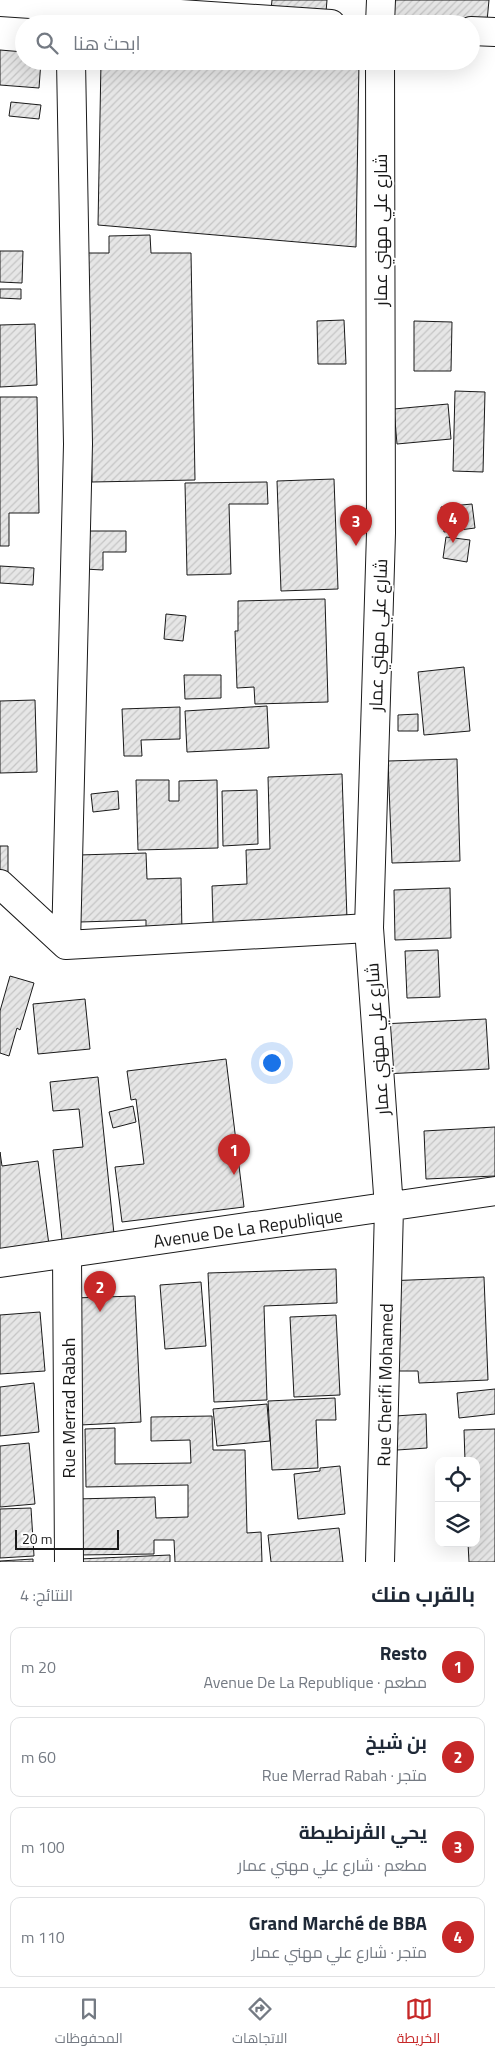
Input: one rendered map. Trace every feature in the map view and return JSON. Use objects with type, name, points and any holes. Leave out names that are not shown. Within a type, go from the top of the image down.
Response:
[{"type":"street","points":[[380,0],[380,15]]},
{"type":"street","points":[[0,2],[70,15]]},
{"type":"street","points":[[480,31],[495,32]]},
{"type":"street","points":[[66,945],[78,444],[71,70]]},
{"type":"street","name":"شارع علي مهني عمار","points":[[380,70],[381,533],[369,928],[389,1208]]},
{"type":"street","points":[[0,884],[66,945],[369,928]]},
{"type":"street","name":"Avenue De La Republique","points":[[0,1262],[389,1208],[495,1191]]},
{"type":"street","name":"Rue Cherifi Mohamed","points":[[380,1562],[389,1208]]},
{"type":"street","name":"Rue Merrad Rabah","points":[[66,1254],[69,1562]]},
{"type":"building","points":[[272,0],[327,0],[326,12],[271,10]]},
{"type":"building","points":[[393,0],[489,0],[486,32],[480,29],[480,15],[392,15]]},
{"type":"building","points":[[0,50],[15,51],[15,70],[40,70],[39,88],[0,85]]},
{"type":"building","points":[[101,70],[359,70],[356,247],[98,225]]},
{"type":"building","points":[[11,102],[41,105],[39,119],[9,116]]},
{"type":"building","points":[[150,235],[151,253],[191,253],[195,480],[92,482],[88,253],[109,253],[109,236]]},
{"type":"building","points":[[0,251],[23,251],[22,283],[0,282]]},
{"type":"building","points":[[0,289],[21,289],[21,299],[0,298]]},
{"type":"building","points":[[344,320],[346,364],[318,364],[317,321]]},
{"type":"building","points":[[414,321],[452,322],[451,371],[414,371]]},
{"type":"building","points":[[35,324],[37,385],[0,387],[0,325]]},
{"type":"building","points":[[455,391],[485,392],[483,472],[453,471]]},
{"type":"building","points":[[0,397],[37,397],[39,513],[9,513],[9,546],[0,546]]},
{"type":"building","points":[[448,404],[451,439],[397,444],[394,409]]},
{"type":"building","points":[[334,479],[338,589],[281,591],[277,481]]},
{"type":"building","points":[[267,482],[268,504],[229,504],[231,574],[187,575],[185,483]]},
{"type":"building","points":[[472,504],[475,528],[444,532],[441,507]]},
{"type":"building","points":[[84,531],[126,531],[126,552],[103,552],[103,570],[84,569]]},
{"type":"building","points":[[446,537],[470,540],[467,562],[443,558]]},
{"type":"building","points":[[0,566],[34,568],[33,585],[0,583]]},
{"type":"building","points":[[325,599],[328,702],[255,704],[254,687],[237,688],[235,631],[238,631],[238,601]]},
{"type":"building","points":[[166,614],[186,616],[183,641],[164,639]]},
{"type":"building","points":[[464,667],[470,731],[424,735],[418,672]]},
{"type":"building","points":[[184,675],[221,675],[221,698],[185,699]]},
{"type":"building","points":[[35,700],[37,772],[0,773],[0,701]]},
{"type":"building","points":[[267,706],[269,748],[187,752],[185,711]]},
{"type":"building","points":[[180,707],[180,739],[141,740],[142,756],[124,756],[122,709]]},
{"type":"building","points":[[418,714],[418,731],[398,731],[398,715]]},
{"type":"building","points":[[457,759],[460,861],[392,863],[388,761]]},
{"type":"building","points":[[342,774],[347,919],[213,923],[212,886],[247,884],[246,850],[270,849],[268,777]]},
{"type":"building","points":[[136,780],[169,780],[169,801],[179,801],[179,781],[217,780],[218,848],[138,850]]},
{"type":"building","points":[[257,790],[258,844],[223,846],[222,791]]},
{"type":"building","points":[[118,791],[119,809],[93,812],[91,794]]},
{"type":"building","points":[[0,846],[8,846],[8,877],[0,877]]},
{"type":"building","points":[[146,853],[147,879],[181,878],[182,934],[146,935],[146,920],[80,922],[79,855]]},
{"type":"building","points":[[450,888],[451,938],[395,940],[394,890]]},
{"type":"building","points":[[438,950],[440,997],[407,998],[405,951]]},
{"type":"building","points":[[10,976],[34,983],[20,1030],[17,1028],[9,1056],[0,1053],[0,1011]]},
{"type":"building","points":[[85,999],[90,1049],[38,1054],[33,1004]]},
{"type":"building","points":[[486,1019],[489,1069],[383,1074],[381,1024]]},
{"type":"building","points":[[226,1059],[244,1207],[122,1222],[115,1167],[144,1164],[136,1099],[131,1100],[127,1071]]},
{"type":"building","points":[[98,1077],[114,1234],[62,1240],[53,1150],[83,1147],[79,1109],[53,1111],[50,1082]]},
{"type":"building","points":[[133,1106],[136,1122],[113,1128],[109,1112]]},
{"type":"building","points":[[495,1127],[495,1176],[426,1179],[424,1131]]},
{"type":"building","points":[[0,1152],[2,1166],[38,1161],[49,1245],[0,1251]]},
{"type":"building","points":[[336,1269],[337,1303],[264,1306],[267,1400],[214,1402],[208,1273]]},
{"type":"building","points":[[484,1277],[488,1380],[419,1383],[418,1371],[390,1371],[386,1281]]},
{"type":"building","points":[[201,1282],[206,1346],[165,1349],[160,1285]]},
{"type":"building","points":[[135,1296],[141,1422],[80,1425],[74,1298]]},
{"type":"building","points":[[40,1312],[45,1371],[0,1374],[0,1315]]},
{"type":"building","points":[[336,1315],[340,1395],[294,1397],[290,1317]]},
{"type":"building","points":[[34,1383],[39,1432],[0,1436],[0,1387]]},
{"type":"building","points":[[495,1389],[495,1414],[459,1418],[457,1393]]},
{"type":"building","points":[[335,1398],[336,1420],[316,1420],[318,1468],[272,1470],[268,1401]]},
{"type":"building","points":[[267,1404],[270,1441],[217,1446],[213,1409]]},
{"type":"building","points":[[426,1414],[427,1448],[397,1450],[395,1416]]},
{"type":"building","points":[[212,1416],[213,1450],[245,1450],[247,1533],[261,1532],[262,1562],[175,1562],[174,1540],[154,1540],[154,1554],[77,1555],[76,1499],[155,1497],[156,1518],[188,1517],[188,1485],[86,1487],[85,1429],[115,1428],[115,1464],[191,1463],[190,1440],[151,1441],[151,1417]]},
{"type":"building","points":[[495,1429],[495,1562],[469,1562],[468,1547],[480,1547],[480,1457],[465,1457],[464,1430]]},
{"type":"building","points":[[29,1443],[35,1504],[0,1507],[0,1446]]},
{"type":"building","points":[[340,1466],[345,1514],[298,1519],[294,1474]]},
{"type":"building","points":[[31,1508],[34,1556],[0,1558],[0,1509]]},
{"type":"building","points":[[339,1528],[343,1562],[271,1562],[268,1535]]},
{"type":"building","points":[[170,1555],[170,1562],[79,1562],[79,1559]]},
{"type":"building","points":[[33,1559],[33,1562],[0,1562],[0,1561]]},
{"type":"place","name":"Grand Marché de BBA","points":[[453,543]]},
{"type":"place","name":"يحي الڤرنطيطة","points":[[356,546]]},
{"type":"place","name":"Resto","points":[[234,1175]]},
{"type":"place","name":"بن شيخ","points":[[100,1312]]}]
